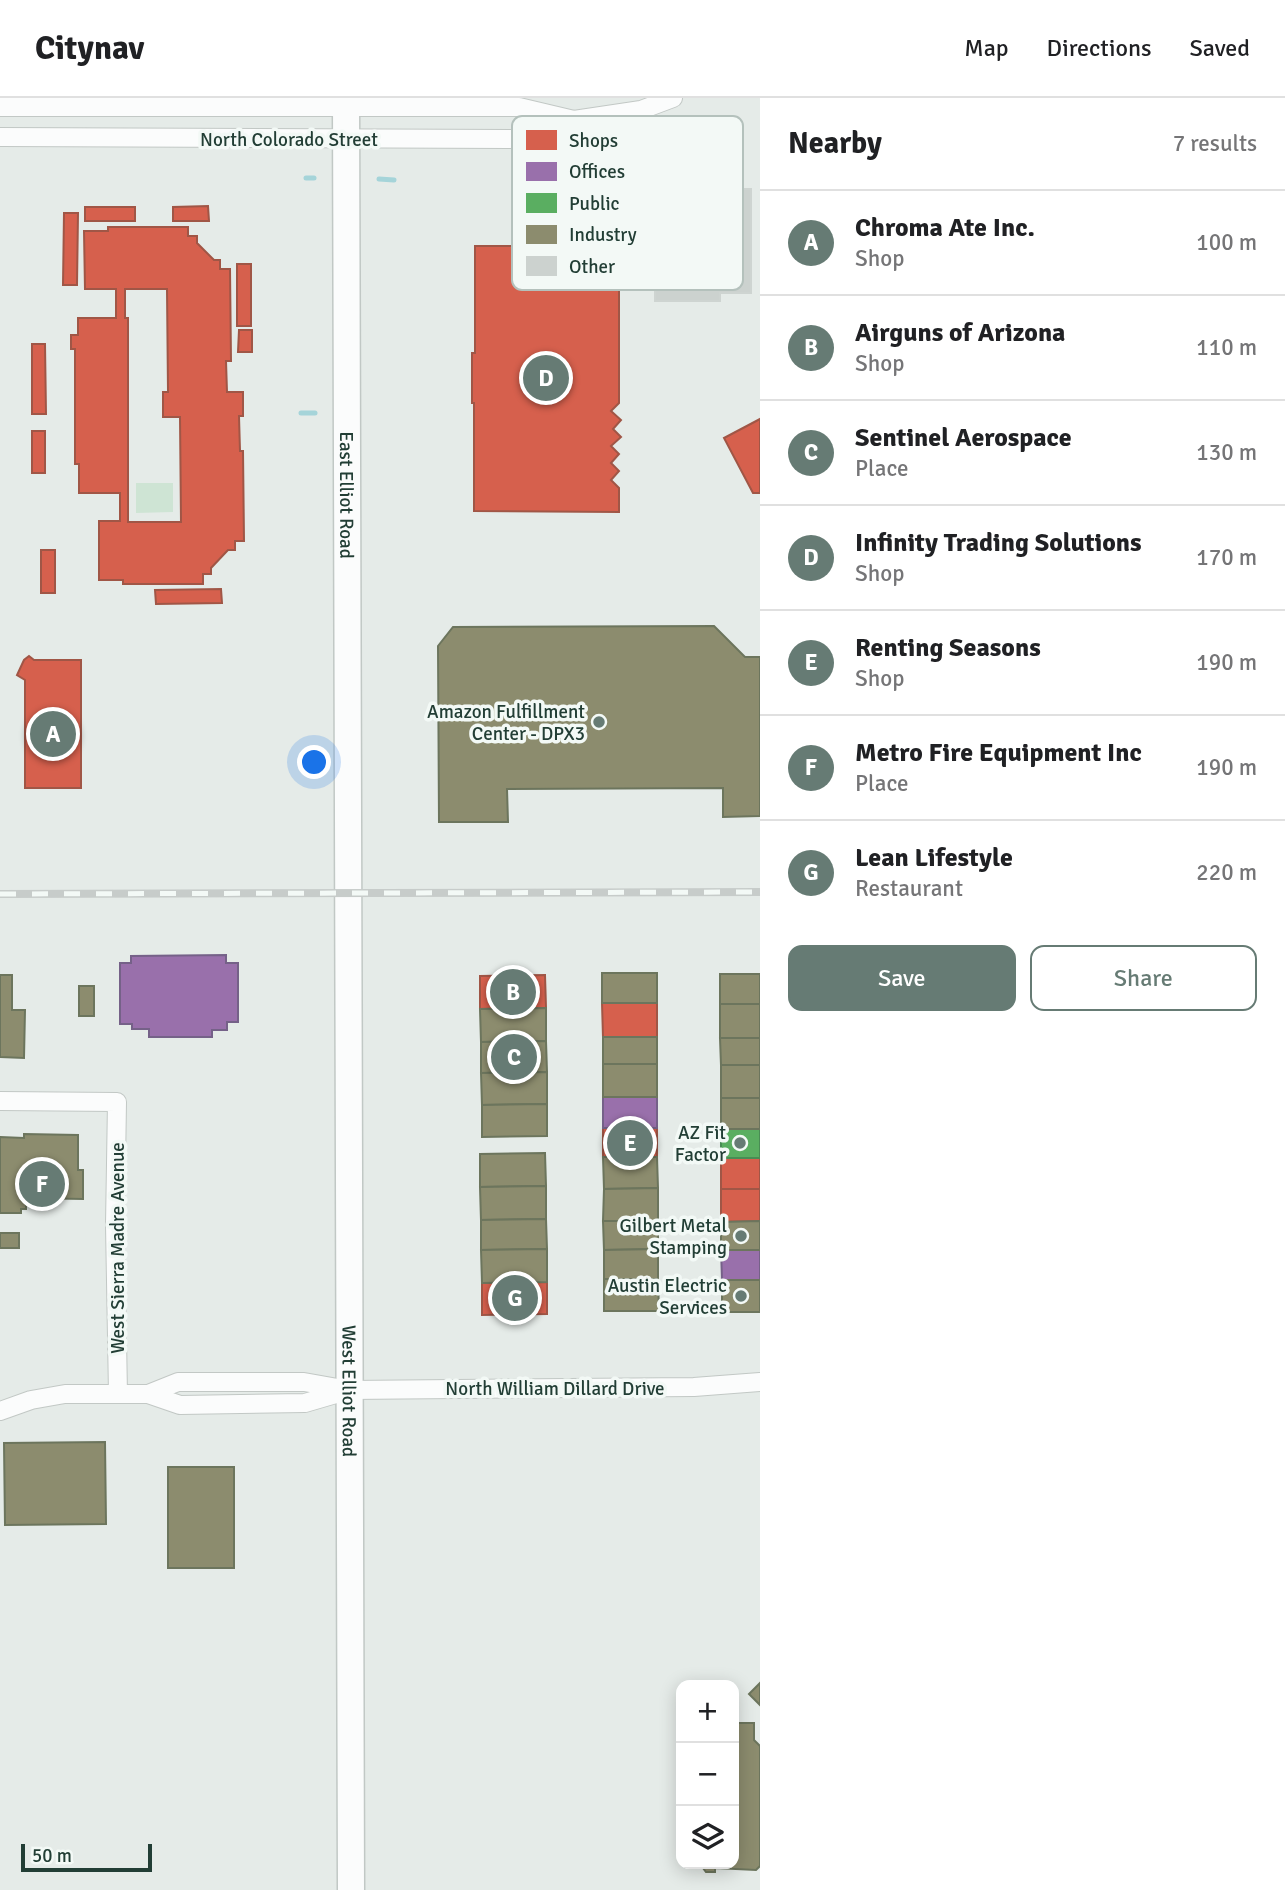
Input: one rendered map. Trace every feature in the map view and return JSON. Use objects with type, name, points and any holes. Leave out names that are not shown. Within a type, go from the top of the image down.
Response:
[{"type":"main road","name":"East Elliot Road","points":[[346,102],[348,893]]},
{"type":"main road","name":"West Elliot Road","points":[[348,893],[351,1890]]},
{"type":"street","name":"North Colorado Street","points":[[601,116],[641,110],[673,98]]},
{"type":"street","name":"North Colorado Street","points":[[0,107],[346,102],[519,107],[557,116]]},
{"type":"street","name":"North Colorado Street","points":[[0,137],[512,139]]},
{"type":"street","name":"West Sierra Madre Avenue","points":[[0,1101],[117,1102],[115,1225],[118,1394]]},
{"type":"street","name":"North William Dillard Drive","points":[[0,1411],[31,1400],[65,1394],[148,1394],[180,1405],[305,1404],[349,1390],[694,1387],[760,1382]]},
{"type":"green space","points":[[136,483],[173,483],[173,512],[136,513]]},
{"type":"building: Shops","points":[[208,206],[209,221],[173,221],[173,207]]},
{"type":"building: Shops","points":[[85,207],[135,207],[135,221],[85,221]]},
{"type":"building: Shops","points":[[64,213],[78,213],[77,285],[63,285]]},
{"type":"building: Shops","points":[[108,227],[188,227],[188,236],[197,236],[197,243],[214,260],[220,260],[220,269],[230,269],[231,361],[226,361],[227,392],[243,392],[243,416],[239,416],[240,451],[243,451],[244,541],[235,541],[235,550],[228,550],[211,568],[211,574],[203,574],[203,584],[123,584],[123,580],[99,580],[99,521],[120,521],[120,493],[79,493],[79,464],[75,464],[75,349],[71,349],[71,335],[78,335],[78,318],[116,318],[116,289],[85,289],[84,231],[108,231]],"holes":[[[125,289],[167,289],[168,392],[163,392],[163,417],[180,417],[181,522],[128,522],[128,318],[125,318]]]},
{"type":"building: Shops","points":[[475,246],[512,246],[512,290],[619,290],[619,403],[611,411],[621,420],[613,429],[621,437],[611,446],[619,454],[611,463],[619,471],[611,480],[619,488],[619,512],[474,511],[472,353],[475,353]]},
{"type":"building: Shops","points":[[237,264],[251,264],[251,326],[237,326]]},
{"type":"building: Shops","points":[[239,330],[252,330],[252,352],[238,352]]},
{"type":"building: Shops","points":[[32,344],[45,344],[46,414],[32,414]]},
{"type":"building: Shops","points":[[760,419],[760,493],[753,493],[724,438]]},
{"type":"building: Shops","points":[[32,431],[45,431],[45,473],[32,473]]},
{"type":"building: Shops","points":[[41,550],[55,550],[55,593],[41,593]]},
{"type":"building: Shops","points":[[221,589],[222,603],[156,604],[155,590]]},
{"type":"building: Shops","points":[[29,656],[34,660],[81,660],[81,788],[25,788],[25,680],[17,675]]},
{"type":"building: Shops","points":[[545,975],[546,1008],[480,1009],[480,976]]},
{"type":"building: Shops","points":[[602,1003],[657,1003],[657,1037],[603,1037]]},
{"type":"building: Shops","points":[[603,1128],[657,1128],[657,1157],[603,1157]]},
{"type":"building: Shops","points":[[721,1158],[760,1158],[760,1189],[721,1189]]},
{"type":"building: Shops","points":[[721,1189],[760,1189],[760,1221],[721,1222]]},
{"type":"building: Shops","points":[[547,1282],[547,1314],[482,1315],[482,1283]]},
{"type":"building: Offices","points":[[226,955],[226,963],[238,963],[238,1022],[227,1022],[227,1030],[212,1030],[212,1037],[149,1037],[149,1029],[132,1029],[132,1024],[120,1024],[120,963],[131,963],[131,956]]},
{"type":"building: Offices","points":[[603,1097],[657,1097],[657,1128],[603,1128]]},
{"type":"building: Offices","points":[[721,1250],[760,1250],[760,1280],[722,1280]]},
{"type":"building: Public","name":"AZ Fit Factor","points":[[721,1129],[760,1129],[760,1158],[721,1158]]},
{"type":"building: Industry","name":"Amazon Fulfillment Center - DPX3","points":[[714,626],[745,657],[760,657],[760,816],[723,817],[723,788],[507,789],[508,822],[439,822],[438,646],[453,627]]},
{"type":"building: Industry","points":[[602,973],[657,973],[657,1003],[602,1003]]},
{"type":"building: Industry","points":[[720,974],[760,974],[760,1004],[720,1004]]},
{"type":"building: Industry","points":[[0,975],[12,975],[12,1010],[25,1010],[24,1058],[0,1057]]},
{"type":"building: Industry","points":[[79,986],[94,986],[94,1016],[79,1016]]},
{"type":"building: Industry","points":[[720,1004],[760,1004],[760,1038],[720,1038]]},
{"type":"building: Industry","points":[[546,1008],[546,1041],[481,1042],[480,1009]]},
{"type":"building: Industry","points":[[603,1037],[657,1037],[657,1064],[603,1064]]},
{"type":"building: Industry","points":[[720,1038],[760,1038],[760,1065],[721,1065]]},
{"type":"building: Industry","points":[[546,1041],[547,1072],[481,1073],[481,1042]]},
{"type":"building: Industry","points":[[603,1064],[657,1064],[657,1097],[603,1097]]},
{"type":"building: Industry","points":[[721,1065],[760,1065],[760,1098],[721,1098]]},
{"type":"building: Industry","points":[[547,1072],[547,1104],[482,1105],[481,1073]]},
{"type":"building: Industry","points":[[721,1098],[760,1098],[760,1129],[721,1129]]},
{"type":"building: Industry","points":[[547,1104],[547,1136],[482,1137],[482,1105]]},
{"type":"building: Industry","points":[[24,1134],[78,1135],[78,1170],[83,1170],[83,1199],[26,1198],[26,1209],[21,1209],[21,1213],[0,1213],[0,1137],[24,1138]]},
{"type":"building: Industry","points":[[545,1153],[546,1186],[480,1187],[480,1154]]},
{"type":"building: Industry","points":[[603,1157],[657,1157],[658,1188],[604,1189]]},
{"type":"building: Industry","points":[[546,1186],[546,1219],[481,1220],[480,1187]]},
{"type":"building: Industry","points":[[658,1188],[658,1221],[603,1221],[604,1189]]},
{"type":"building: Industry","points":[[546,1219],[547,1249],[481,1250],[481,1220]]},
{"type":"building: Industry","points":[[603,1221],[658,1221],[658,1249],[604,1250]]},
{"type":"building: Industry","name":"Gilbert Metal Stamping","points":[[760,1221],[760,1250],[721,1250],[721,1222]]},
{"type":"building: Industry","points":[[0,1233],[19,1233],[19,1248],[0,1248]]},
{"type":"building: Industry","points":[[547,1249],[547,1282],[482,1283],[481,1250]]},
{"type":"building: Industry","points":[[658,1249],[658,1279],[604,1279],[604,1250]]},
{"type":"building: Industry","points":[[604,1279],[658,1279],[659,1311],[604,1311]]},
{"type":"building: Industry","name":"Austin Electric Services","points":[[722,1280],[760,1280],[760,1312],[722,1312]]},
{"type":"building: Industry","points":[[105,1442],[106,1524],[5,1525],[4,1443]]},
{"type":"building: Industry","points":[[168,1467],[234,1467],[234,1568],[168,1568]]},
{"type":"building: Industry","points":[[760,1683],[760,1705],[749,1694]]},
{"type":"building: Industry","points":[[739,1723],[754,1723],[754,1740],[760,1746],[760,1866],[756,1870],[736,1869],[739,1869]]},
{"type":"building: Other","points":[[743,189],[751,189],[751,293],[720,293],[720,301],[655,301],[655,290],[743,290]]},
{"type":"waterway","points":[[306,178],[314,178]]},
{"type":"waterway","points":[[379,179],[394,180]]},
{"type":"waterway","points":[[301,413],[315,413]]},
{"type":"railway","points":[[0,894],[760,892]]},
{"type":"place","name":"Infinity Trading Solutions","points":[[546,378]]},
{"type":"place","name":"Amazon Fulfillment Center - DPX3","points":[[599,722]]},
{"type":"place","name":"Chroma Ate Inc.","points":[[53,734]]},
{"type":"place","name":"Airguns of Arizona","points":[[513,992]]},
{"type":"place","name":"Sentinel Aerospace","points":[[514,1057]]},
{"type":"place","name":"Renting Seasons","points":[[630,1143]]},
{"type":"place","name":"AZ Fit Factor","points":[[740,1143]]},
{"type":"place","name":"Metro Fire Equipment Inc","points":[[42,1184]]},
{"type":"place","name":"Gilbert Metal Stamping","points":[[741,1236]]},
{"type":"place","name":"Austin Electric Services","points":[[741,1296]]},
{"type":"place","name":"Lean Lifestyle","points":[[515,1298]]}]
